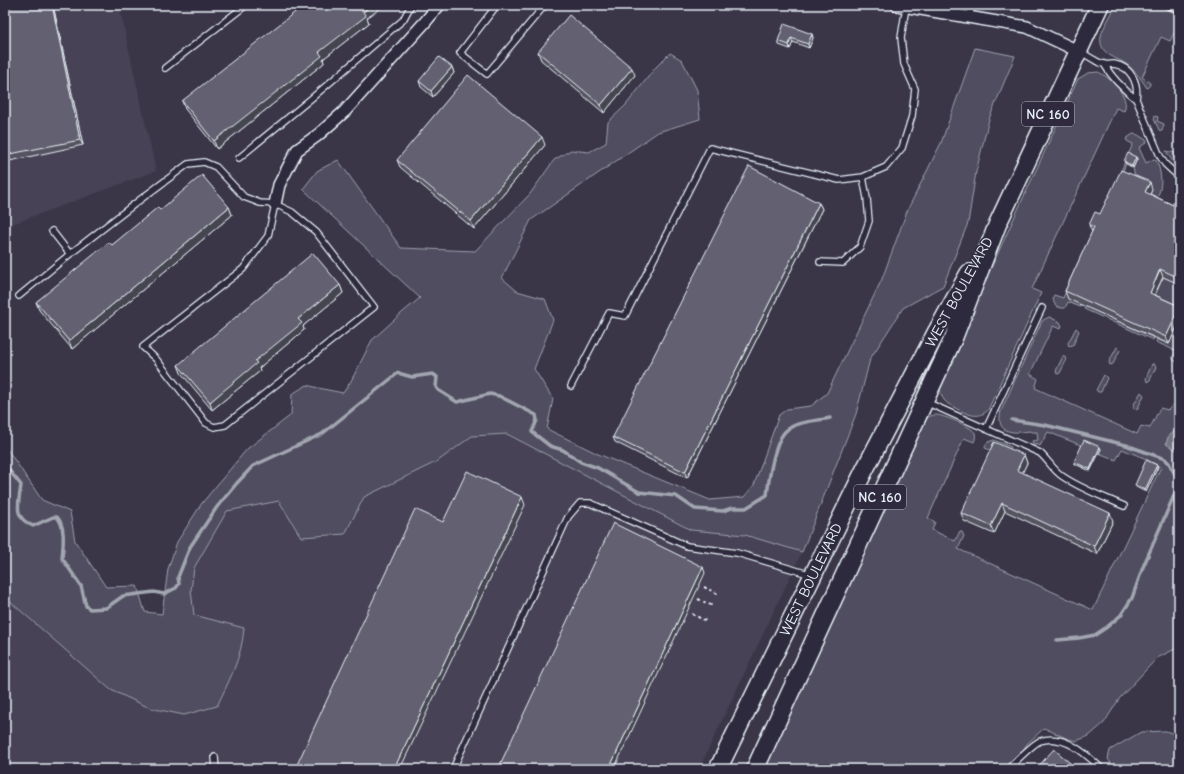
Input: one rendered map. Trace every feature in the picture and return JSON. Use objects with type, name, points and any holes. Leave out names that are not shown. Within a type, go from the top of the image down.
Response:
[{"type":"main road","name":"WEST BOULEVARD","points":[[755,769],[954,337],[998,223],[1100,5]]},
{"type":"main road","name":"WEST BOULEVARD","points":[[718,769],[812,575],[937,331],[998,223]]},
{"type":"street","points":[[275,204],[279,185],[297,150],[318,135],[345,110],[439,5]]},
{"type":"street","points":[[902,6],[1027,27],[1078,51]]},
{"type":"lane","points":[[165,68],[246,5]]},
{"type":"lane","points":[[239,158],[403,20],[411,5]]},
{"type":"lane","points":[[497,5],[460,53],[487,74],[545,5]]},
{"type":"lane","points":[[968,17],[973,5]]},
{"type":"lane","points":[[1168,5],[1179,10]]},
{"type":"lane","points":[[571,386],[608,313],[625,316],[710,148],[839,180],[863,177],[886,167],[902,148],[912,116],[915,89],[904,64],[901,38],[902,6]]},
{"type":"lane","points":[[1078,51],[1104,64],[1119,66],[1132,74],[1137,87],[1136,99],[1160,156],[1165,164],[1179,177]]},
{"type":"lane","points":[[1104,64],[1111,76],[1136,99]]},
{"type":"lane","points":[[19,296],[70,254],[188,164],[204,162],[216,167],[244,197],[260,203],[275,204],[292,212],[316,232],[374,307],[225,425],[214,427],[206,423],[156,359],[144,347],[243,269],[268,236],[275,204]]},
{"type":"lane","points":[[820,262],[843,263],[860,247],[869,220],[863,177]]},
{"type":"lane","points":[[52,231],[70,254]]},
{"type":"lane","points":[[986,429],[1042,308]]},
{"type":"lane","points":[[924,401],[1040,453],[1060,475],[1124,506]]},
{"type":"lane","points":[[453,769],[568,517],[580,503],[590,503],[686,546],[737,553],[812,575]]},
{"type":"lane","points":[[1008,769],[1040,741],[1053,740],[1068,743],[1085,753],[1102,769]]},
{"type":"lane","points":[[215,757],[216,769]]},
{"type":"path","points":[[704,587],[718,594]]},
{"type":"path","points":[[698,599],[713,606]]},
{"type":"path","points":[[692,614],[706,621]]},
{"type":"shaded area","points":[[5,5],[119,5],[156,171],[15,223],[5,231]]},
{"type":"shaded area","points":[[1116,5],[1157,5],[1179,15],[1179,35],[1174,33],[1170,41],[1161,37],[1142,77],[1150,83],[1147,88],[1139,76],[1129,66],[1106,52],[1101,43],[1102,32]]},
{"type":"shaded area","points":[[975,48],[1015,56],[989,119],[976,172],[968,223],[943,286],[903,308],[870,359],[856,414],[802,552],[745,535],[691,530],[507,434],[472,436],[438,461],[364,497],[345,534],[301,537],[279,501],[227,511],[194,568],[191,590],[194,615],[244,628],[238,659],[217,706],[184,715],[150,708],[111,690],[5,597],[5,446],[42,500],[70,512],[75,541],[106,587],[137,586],[145,612],[162,614],[168,569],[177,542],[202,503],[247,449],[291,415],[292,394],[307,385],[343,393],[351,381],[372,340],[420,298],[303,189],[317,171],[338,160],[401,248],[475,251],[530,194],[554,160],[571,150],[589,152],[606,143],[608,122],[626,105],[656,67],[670,53],[682,60],[697,90],[700,119],[658,132],[531,220],[502,278],[517,291],[545,299],[553,320],[534,369],[553,399],[547,429],[598,454],[710,500],[744,497],[754,485],[779,415],[787,409],[811,406],[827,393],[882,279],[907,211],[941,143]]},
{"type":"shaded area","points":[[1098,72],[1108,78],[1122,94],[1125,100],[1124,111],[1116,108],[1032,289],[1041,293],[988,410],[980,415],[965,413],[944,400],[940,390],[940,379],[1078,79],[1088,73]]},
{"type":"shaded area","points":[[1155,116],[1158,117],[1157,121],[1164,124],[1162,131],[1159,130],[1154,119]]},
{"type":"shaded area","points":[[1133,134],[1138,135],[1147,142],[1139,148],[1146,163],[1154,159],[1156,160],[1160,170],[1161,182],[1159,193],[1153,202],[1135,178],[1133,167],[1137,159],[1125,163],[1126,164],[1117,185],[1115,184],[1133,144],[1126,139]]},
{"type":"shaded area","points":[[1166,151],[1175,153],[1173,158],[1179,161],[1179,164],[1175,165]]},
{"type":"shaded area","points":[[1077,266],[1068,298],[1081,305],[1080,307],[1068,302],[1065,308],[1059,308],[1053,301],[1054,295],[1063,298]]},
{"type":"shaded area","points":[[1163,277],[1179,280],[1179,312],[1153,298]]},
{"type":"shaded area","points":[[1085,306],[1154,338],[1153,340],[1084,309]]},
{"type":"shaded area","points":[[1049,317],[1060,322],[1062,326],[1060,329],[1053,326],[1030,374],[1038,379],[1035,388],[1137,434],[1141,426],[1150,428],[1160,408],[1168,410],[1179,400],[1179,647],[1157,658],[1119,699],[1104,723],[1089,736],[1076,741],[1044,728],[1027,744],[1013,765],[1008,769],[762,769],[925,420],[930,416],[934,415],[945,417],[969,428],[975,433],[974,442],[964,438],[928,518],[935,522],[932,530],[955,541],[960,531],[964,536],[958,549],[1093,610],[1161,467],[1122,449],[1116,460],[1099,453],[1100,448],[1083,446],[1048,432],[1040,446],[1036,444],[1033,445],[1032,441],[1038,440],[1037,432],[1012,432],[1003,428],[1000,419],[1001,411],[1042,321]]},
{"type":"shaded area","points":[[1179,322],[1179,363],[1173,360],[1173,356],[1176,351],[1156,342],[1157,339],[1169,344]]},
{"type":"shaded area","points":[[1076,328],[1079,331],[1073,345],[1069,346],[1068,343]]},
{"type":"shaded area","points":[[1117,347],[1120,350],[1113,364],[1110,365],[1109,362]]},
{"type":"shaded area","points":[[1063,356],[1067,359],[1060,373],[1057,374],[1056,371]]},
{"type":"shaded area","points":[[1152,364],[1156,367],[1150,380],[1147,382],[1146,378]]},
{"type":"shaded area","points":[[1104,375],[1107,378],[1101,392],[1098,392],[1096,390]]},
{"type":"shaded area","points":[[1141,392],[1144,395],[1138,408],[1134,409],[1133,406]]},
{"type":"shaded area","points":[[507,434],[691,530],[745,535],[802,552],[699,769],[5,769],[5,597],[111,690],[193,615],[191,590],[194,568],[227,511],[279,501],[301,537],[345,534],[364,497],[438,461],[472,436]]},
{"type":"shaded area","points":[[994,440],[1011,447],[1008,455],[985,448],[988,442]]},
{"type":"shaded area","points":[[1166,731],[1179,736],[1179,769],[1115,769],[1108,759],[1110,750],[1141,732]]},
{"type":"water","points":[[1179,427],[1179,452],[1166,444],[1168,437]]},
{"type":"building","points":[[5,5],[52,5],[80,140],[5,155]]},
{"type":"building","points":[[304,5],[372,5],[363,12],[366,16],[319,52],[322,56],[214,141],[182,101]]},
{"type":"building","points":[[569,15],[632,68],[601,105],[538,52]]},
{"type":"building","points":[[784,24],[812,34],[808,44],[791,38],[789,45],[778,41]]},
{"type":"building","points":[[439,57],[452,67],[431,91],[419,81]]},
{"type":"building","points":[[468,75],[542,137],[471,221],[397,160]]},
{"type":"building","points":[[1128,153],[1136,157],[1132,166],[1124,161]]},
{"type":"building","points":[[749,166],[819,203],[685,472],[613,437]]},
{"type":"building","points":[[1121,170],[1150,182],[1145,192],[1173,205],[1176,197],[1179,198],[1179,267],[1175,276],[1160,269],[1150,293],[1179,306],[1166,337],[1065,291],[1094,227],[1089,225],[1095,212],[1100,214]]},
{"type":"building","points":[[202,175],[229,207],[69,341],[36,302],[109,242],[112,245],[158,207],[160,210]]},
{"type":"building","points":[[313,253],[340,285],[298,319],[302,323],[255,361],[257,363],[210,402],[178,365]]},
{"type":"building","points":[[1084,440],[1100,447],[1090,469],[1074,462]]},
{"type":"building","points":[[994,442],[1024,455],[1017,470],[1110,513],[1094,546],[1002,503],[991,526],[961,513]]},
{"type":"building","points":[[1146,460],[1157,465],[1145,490],[1135,485]]},
{"type":"building","points":[[467,471],[522,497],[394,769],[295,769],[415,509],[443,522]]},
{"type":"building","points":[[613,523],[703,567],[609,769],[498,769]]},
{"type":"building","points":[[1054,749],[1077,769],[1036,769]]},
{"type":"waterway","points":[[5,465],[21,485],[18,509],[22,518],[33,526],[53,517],[57,517],[60,521],[63,531],[62,558],[81,586],[86,606],[90,609],[106,608],[123,596],[154,592],[164,594],[176,588],[179,584],[178,577],[190,547],[217,507],[253,466],[322,434],[398,373],[412,377],[433,374],[437,377],[436,387],[438,390],[457,402],[490,394],[499,396],[536,415],[537,420],[532,432],[550,446],[563,450],[581,462],[598,468],[639,492],[676,496],[695,509],[723,511],[732,508],[746,508],[767,495],[773,459],[783,434],[792,426],[797,424],[830,418]]},
{"type":"waterway","points":[[1012,420],[1045,425],[1126,445],[1165,459],[1169,463],[1179,482]]},
{"type":"waterway","points":[[1057,640],[1095,635],[1121,615],[1132,598],[1143,567],[1179,484]]}]
